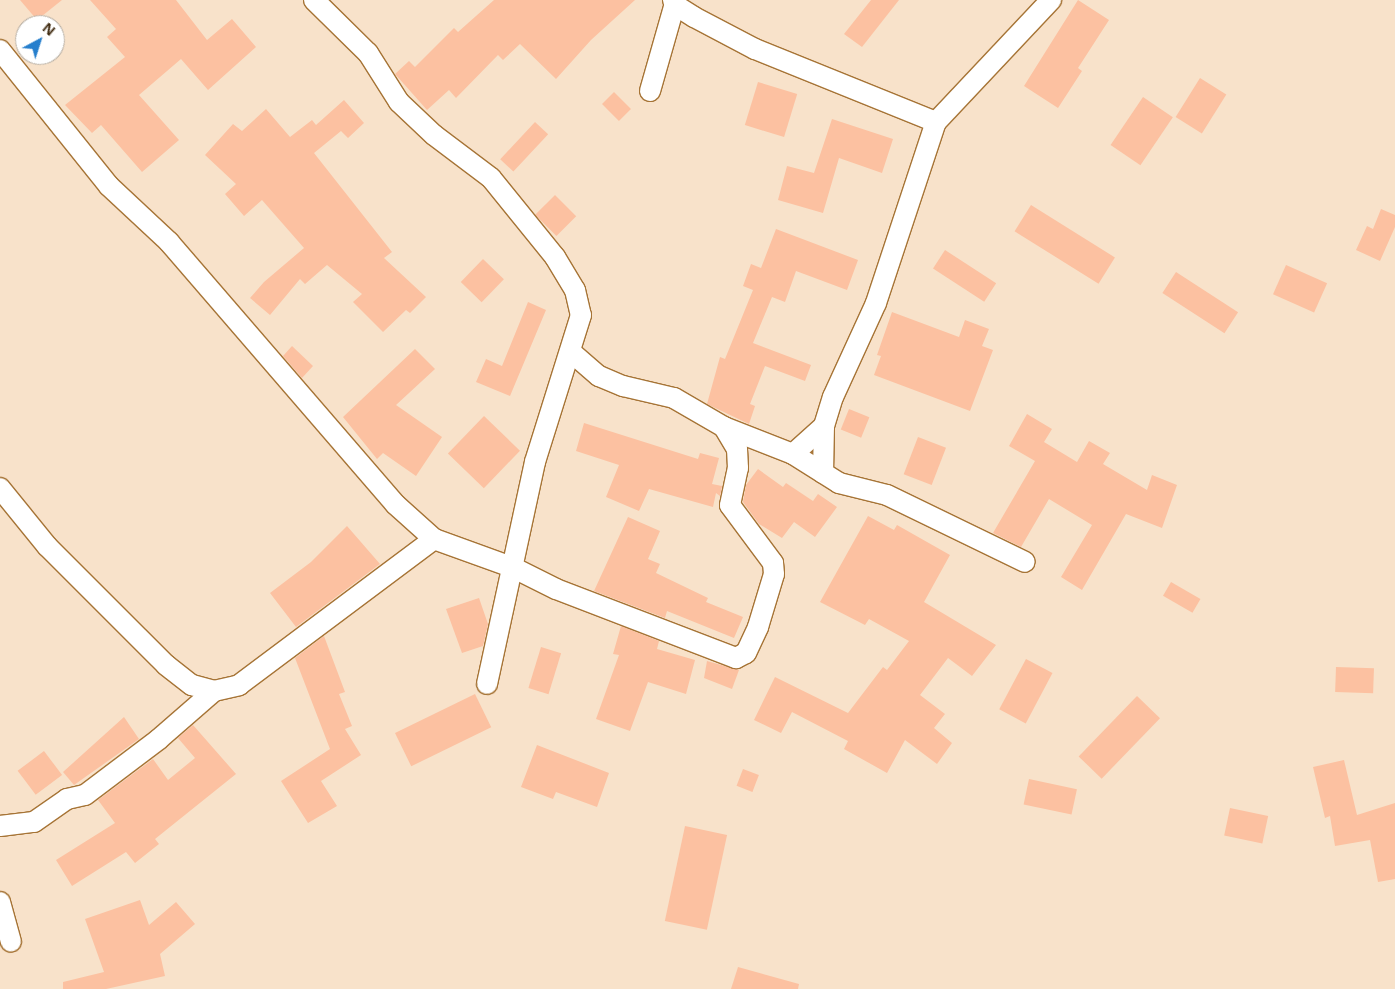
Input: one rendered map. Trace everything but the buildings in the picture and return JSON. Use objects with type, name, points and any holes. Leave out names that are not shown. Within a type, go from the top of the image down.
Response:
[{"type":"street","points":[[314,0],[368,53],[399,102],[434,136],[491,178],[555,257],[576,290],[581,315],[571,352],[535,462],[514,568],[487,684]]},
{"type":"street","points":[[823,473],[824,426],[833,397],[876,303],[936,122],[1051,0]]},
{"type":"street","points":[[650,92],[674,2],[754,48],[936,122]]},
{"type":"street","points":[[0,50],[109,186],[169,242],[395,504],[434,539],[514,568],[556,589],[736,658],[746,653],[758,628],[774,574],[773,563],[730,505],[738,468],[736,449],[724,427]]},
{"type":"street","points":[[571,352],[599,376],[623,386],[674,398],[724,427],[793,454],[839,483],[887,496],[1026,562]]},
{"type":"street","points":[[793,454],[824,426]]},
{"type":"street","points":[[0,488],[47,546],[166,665],[192,685],[214,691]]},
{"type":"street","points":[[0,826],[34,822],[67,799],[85,795],[159,739],[214,691],[246,680],[434,539]]},
{"type":"street","points":[[0,902],[11,942]]}]
